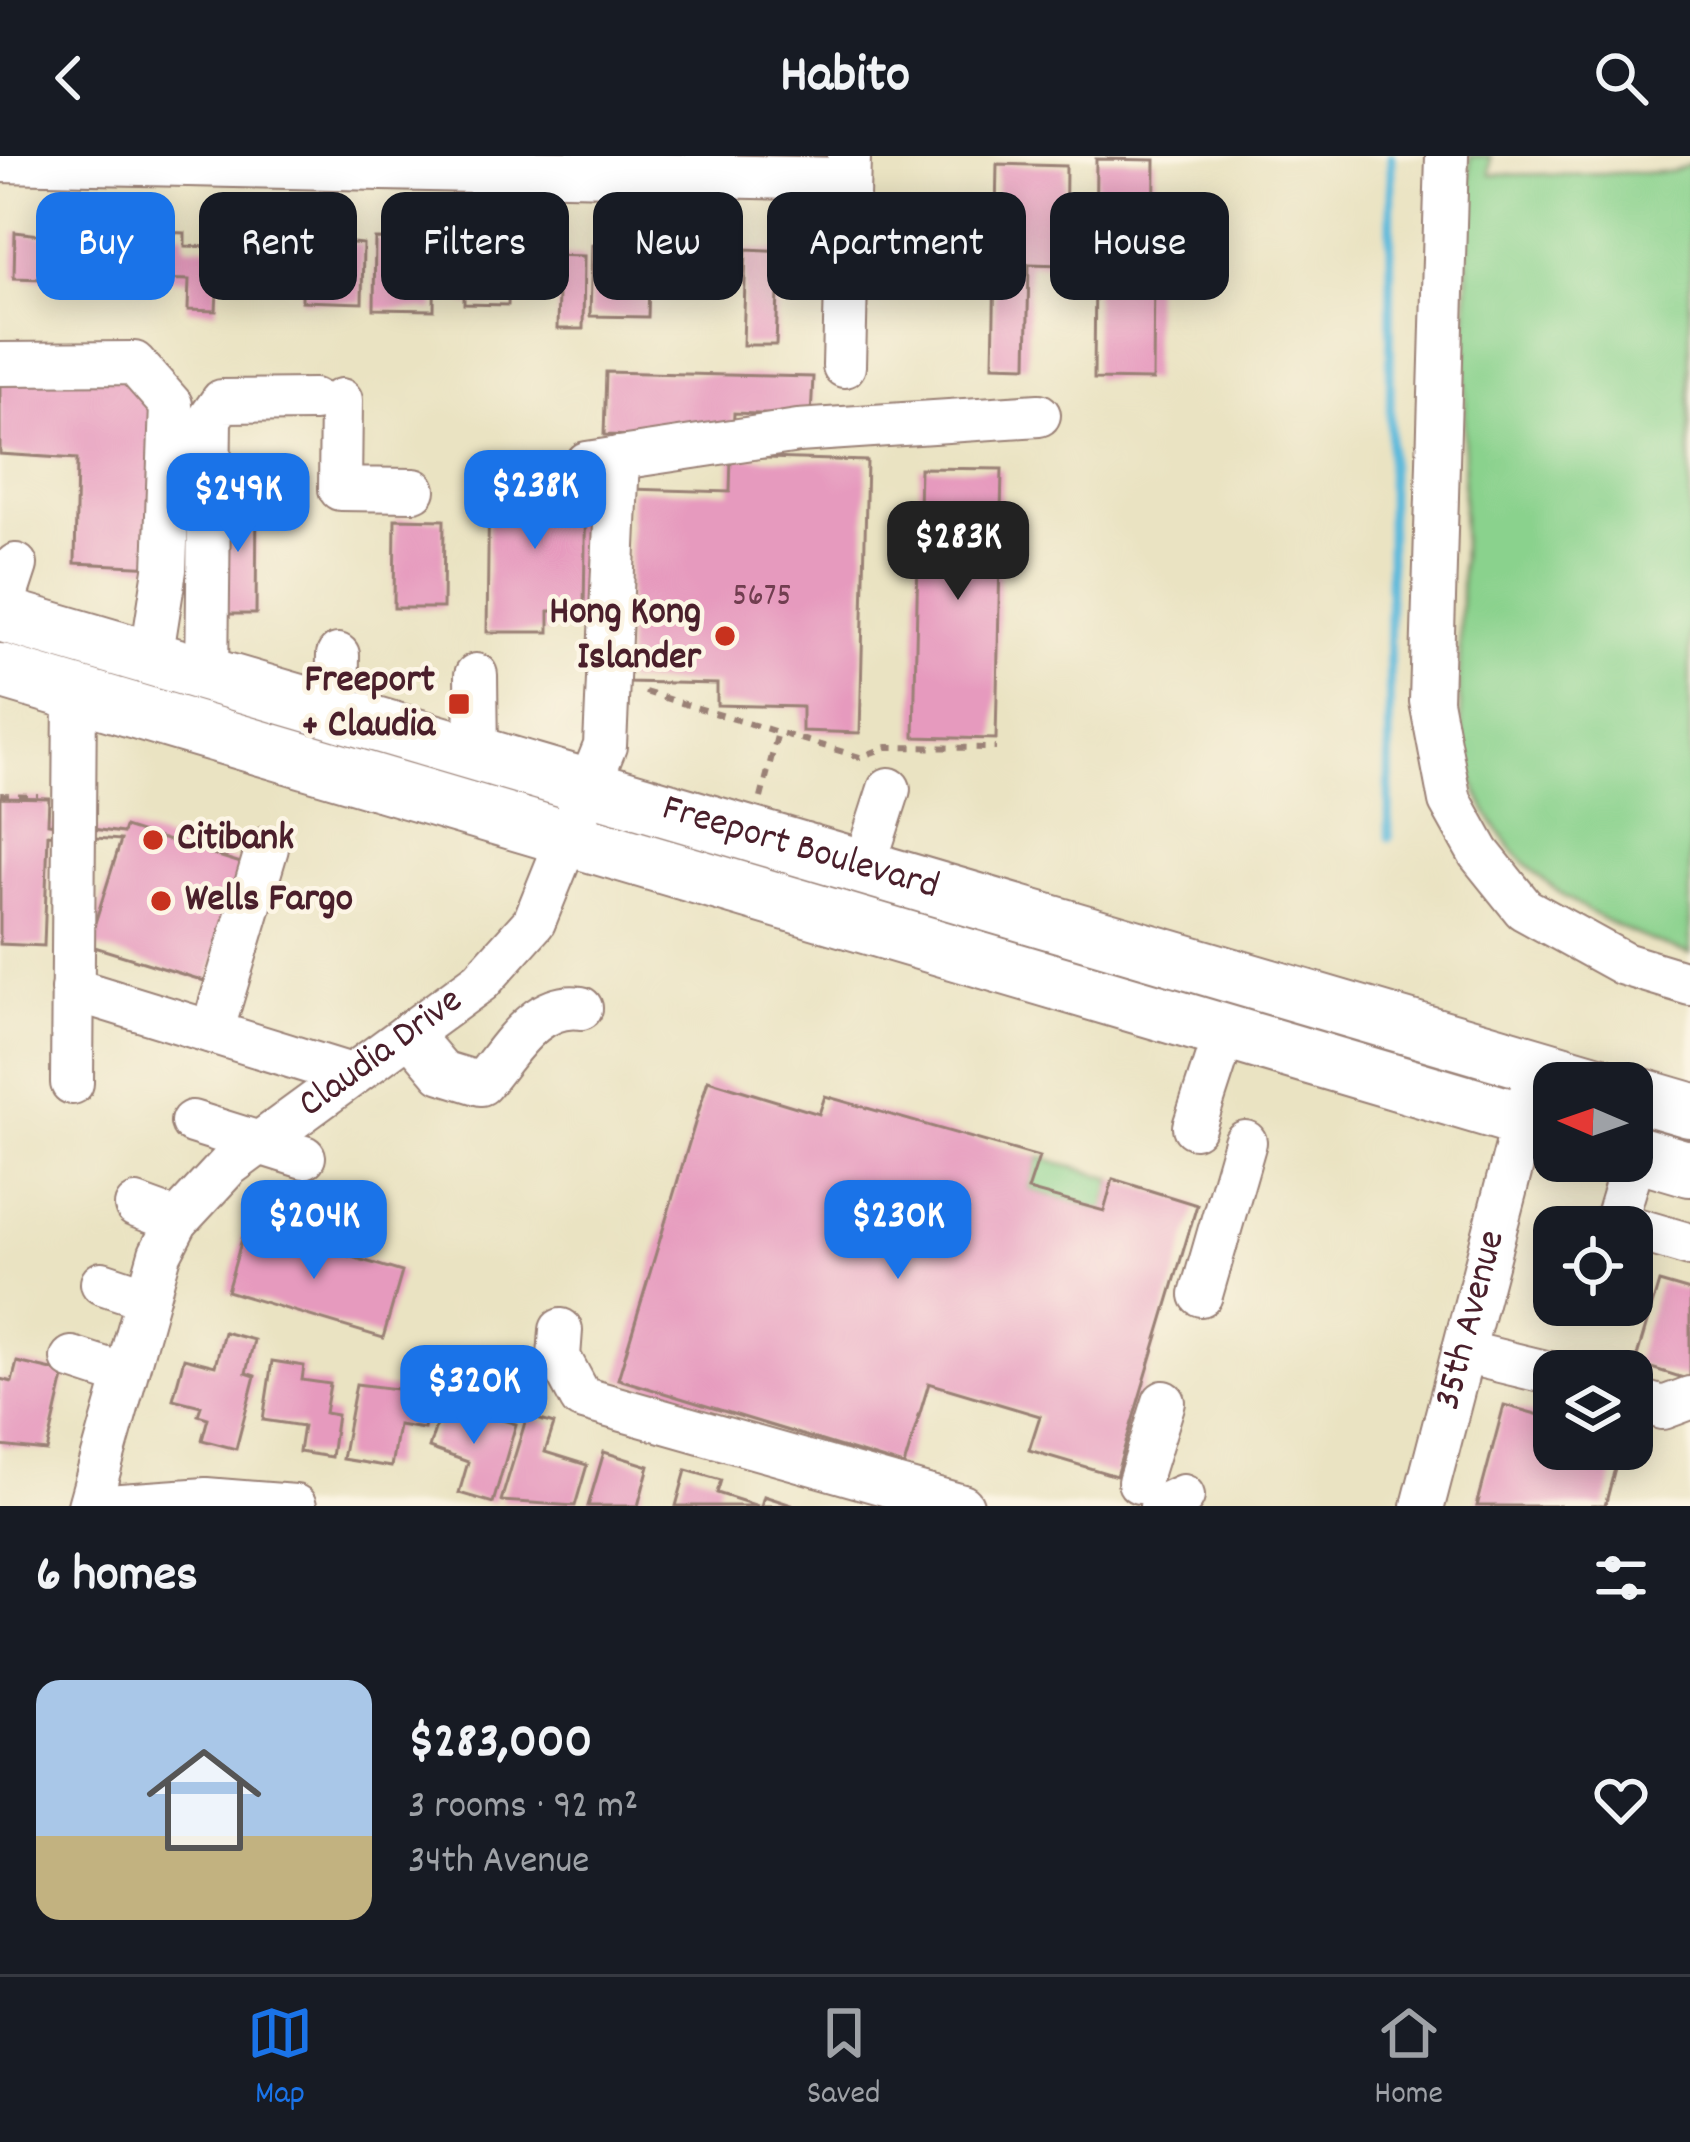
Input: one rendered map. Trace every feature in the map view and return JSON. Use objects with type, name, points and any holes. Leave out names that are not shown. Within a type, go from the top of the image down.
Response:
[{"type":"main road","name":"Freeport Boulevard","points":[[6,598],[151,659],[477,755],[577,813],[1225,1032],[1533,1122]]},
{"type":"main road","name":"Freeport Boulevard","points":[[0,671],[577,813],[863,870],[1533,1064]]},
{"type":"main road","points":[[1653,1099],[1690,1110]]},
{"type":"main road","points":[[1653,1157],[1690,1168]]},
{"type":"street","points":[[1447,156],[1431,701],[1450,801],[1479,853],[1524,909],[1624,964],[1690,984]]},
{"type":"street","points":[[0,161],[849,167],[844,366]]},
{"type":"street","points":[[0,364],[134,363],[171,405],[165,570],[151,659]]},
{"type":"street","points":[[207,676],[210,418],[222,401],[327,400],[325,453],[340,489],[414,490]]},
{"type":"street","name":"Claudia Drive","points":[[89,1506],[147,1298],[177,1220],[205,1186],[351,1076],[424,1009],[481,981],[577,813],[605,746],[603,460],[798,431],[1039,415]]},
{"type":"street","points":[[337,714],[338,655]]},
{"type":"street","points":[[476,675],[477,755]]},
{"type":"street","points":[[71,1083],[75,693]]},
{"type":"street","points":[[863,870],[890,789]]},
{"type":"street","points":[[217,1034],[273,849]]},
{"type":"street","points":[[72,988],[351,1076]]},
{"type":"street","points":[[424,1009],[442,1072],[481,1084],[540,1016],[566,1006],[581,1008]]},
{"type":"street","points":[[1194,1127],[1225,1032]]},
{"type":"street","points":[[192,1122],[304,1156]]},
{"type":"street","points":[[1201,1295],[1245,1142]]},
{"type":"street","name":"35th Avenue","points":[[1423,1506],[1463,1352],[1533,1142]]},
{"type":"street","points":[[136,1206],[177,1220]]},
{"type":"street","points":[[1653,1234],[1690,1245]]},
{"type":"street","points":[[102,1283],[147,1298]]},
{"type":"street","points":[[561,1330],[559,1357],[581,1398],[962,1506]]},
{"type":"street","points":[[1463,1352],[1533,1369]]},
{"type":"street","points":[[72,1358],[124,1375]]},
{"type":"street","points":[[1653,1405],[1664,1408],[1690,1398]]},
{"type":"street","points":[[1161,1495],[1164,1402]]},
{"type":"street","points":[[107,1506],[206,1499],[295,1506]]},
{"type":"path","points":[[645,692],[860,757],[887,747],[996,748]]},
{"type":"path","points":[[760,800],[778,732]]},
{"type":"path","points":[[0,795],[52,797]]},
{"type":"green space","points":[[1470,156],[1490,156],[1490,175],[1672,172],[1690,164],[1690,954],[1618,927],[1554,888],[1501,835],[1468,765],[1459,691]]},
{"type":"green space","points":[[1039,1157],[1113,1179],[1104,1211],[1028,1190]]},
{"type":"building","points":[[1096,159],[1155,160],[1155,192],[1096,192]]},
{"type":"building","points":[[997,164],[1066,166],[1066,192],[1050,192],[1050,265],[1029,264],[1027,366],[993,365],[994,300],[1026,300],[1026,192],[996,192]]},
{"type":"building","points":[[15,232],[36,234],[36,279],[14,278]]},
{"type":"building","points":[[175,233],[185,233],[185,246],[199,246],[199,300],[217,300],[216,311],[188,310],[189,280],[175,280]]},
{"type":"building","points":[[375,239],[381,239],[381,300],[434,300],[434,310],[374,309]]},
{"type":"building","points":[[357,243],[363,244],[362,303],[302,301],[357,300]]},
{"type":"building","points":[[593,245],[593,300],[648,300],[648,317],[590,316]]},
{"type":"building","points":[[746,249],[767,250],[767,300],[778,300],[776,345],[743,345]]},
{"type":"building","points":[[569,256],[584,256],[583,329],[557,329],[558,300],[569,300]]},
{"type":"building","points":[[464,300],[508,300],[508,305],[464,304]]},
{"type":"building","points":[[1095,300],[1154,300],[1153,380],[1094,379]]},
{"type":"building","points":[[0,372],[129,374],[160,402],[156,567],[75,563],[77,459],[0,454]]},
{"type":"building","points":[[606,372],[813,377],[811,416],[734,413],[733,439],[604,435]]},
{"type":"building","points":[[731,457],[867,461],[860,733],[802,731],[802,707],[717,705],[717,684],[626,682],[631,489],[730,492]]},
{"type":"building","points":[[920,468],[1002,469],[996,739],[914,737]]},
{"type":"building","points":[[489,479],[586,480],[584,611],[549,611],[549,632],[487,632]]},
{"type":"building","points":[[220,494],[257,495],[256,614],[218,614]]},
{"type":"building","points":[[395,519],[444,520],[443,608],[394,608]]},
{"type":"building","points":[[0,797],[49,798],[48,823],[123,833],[125,827],[244,864],[208,982],[88,945],[121,840],[48,834],[44,946],[0,944]]},
{"type":"building","points":[[708,1080],[819,1114],[825,1096],[1039,1157],[1028,1190],[1104,1211],[1113,1179],[1197,1205],[1116,1476],[1029,1450],[1040,1416],[929,1383],[904,1466],[618,1379]]},
{"type":"building","points":[[246,1225],[402,1272],[383,1338],[227,1291]]},
{"type":"building","points":[[1659,1282],[1690,1291],[1690,1380],[1653,1369],[1653,1350],[1639,1350],[1646,1326],[1653,1326]]},
{"type":"building","points":[[224,1332],[254,1340],[246,1373],[255,1376],[236,1449],[202,1440],[208,1418],[198,1415],[201,1406],[173,1399],[184,1358],[215,1366]]},
{"type":"building","points":[[272,1361],[304,1366],[302,1380],[330,1384],[325,1413],[337,1415],[331,1457],[299,1452],[303,1426],[263,1420]]},
{"type":"building","points":[[17,1362],[65,1373],[47,1451],[0,1446],[0,1379],[12,1382]]},
{"type":"building","points":[[356,1384],[430,1393],[424,1429],[398,1425],[391,1467],[342,1459]]},
{"type":"building","points":[[443,1402],[516,1424],[493,1503],[459,1493],[468,1462],[429,1448]]},
{"type":"building","points":[[1504,1405],[1533,1413],[1533,1470],[1614,1470],[1605,1506],[1477,1506]]},
{"type":"building","points":[[527,1416],[554,1424],[545,1452],[587,1465],[575,1506],[501,1501]]},
{"type":"building","points":[[604,1452],[649,1466],[638,1506],[588,1506]]},
{"type":"building","points":[[686,1470],[721,1480],[717,1493],[758,1506],[676,1506]]},
{"type":"building","points":[[764,1496],[792,1505],[792,1506],[761,1506]]},
{"type":"waterway","points":[[1389,837],[1391,156]]},
{"type":"place","name":"Hong Kong Islander","points":[[725,636]]},
{"type":"place","name":"Freeport + Claudia","points":[[459,704]]},
{"type":"place","name":"Citibank","points":[[153,840]]},
{"type":"place","name":"Wells Fargo","points":[[161,901]]}]
